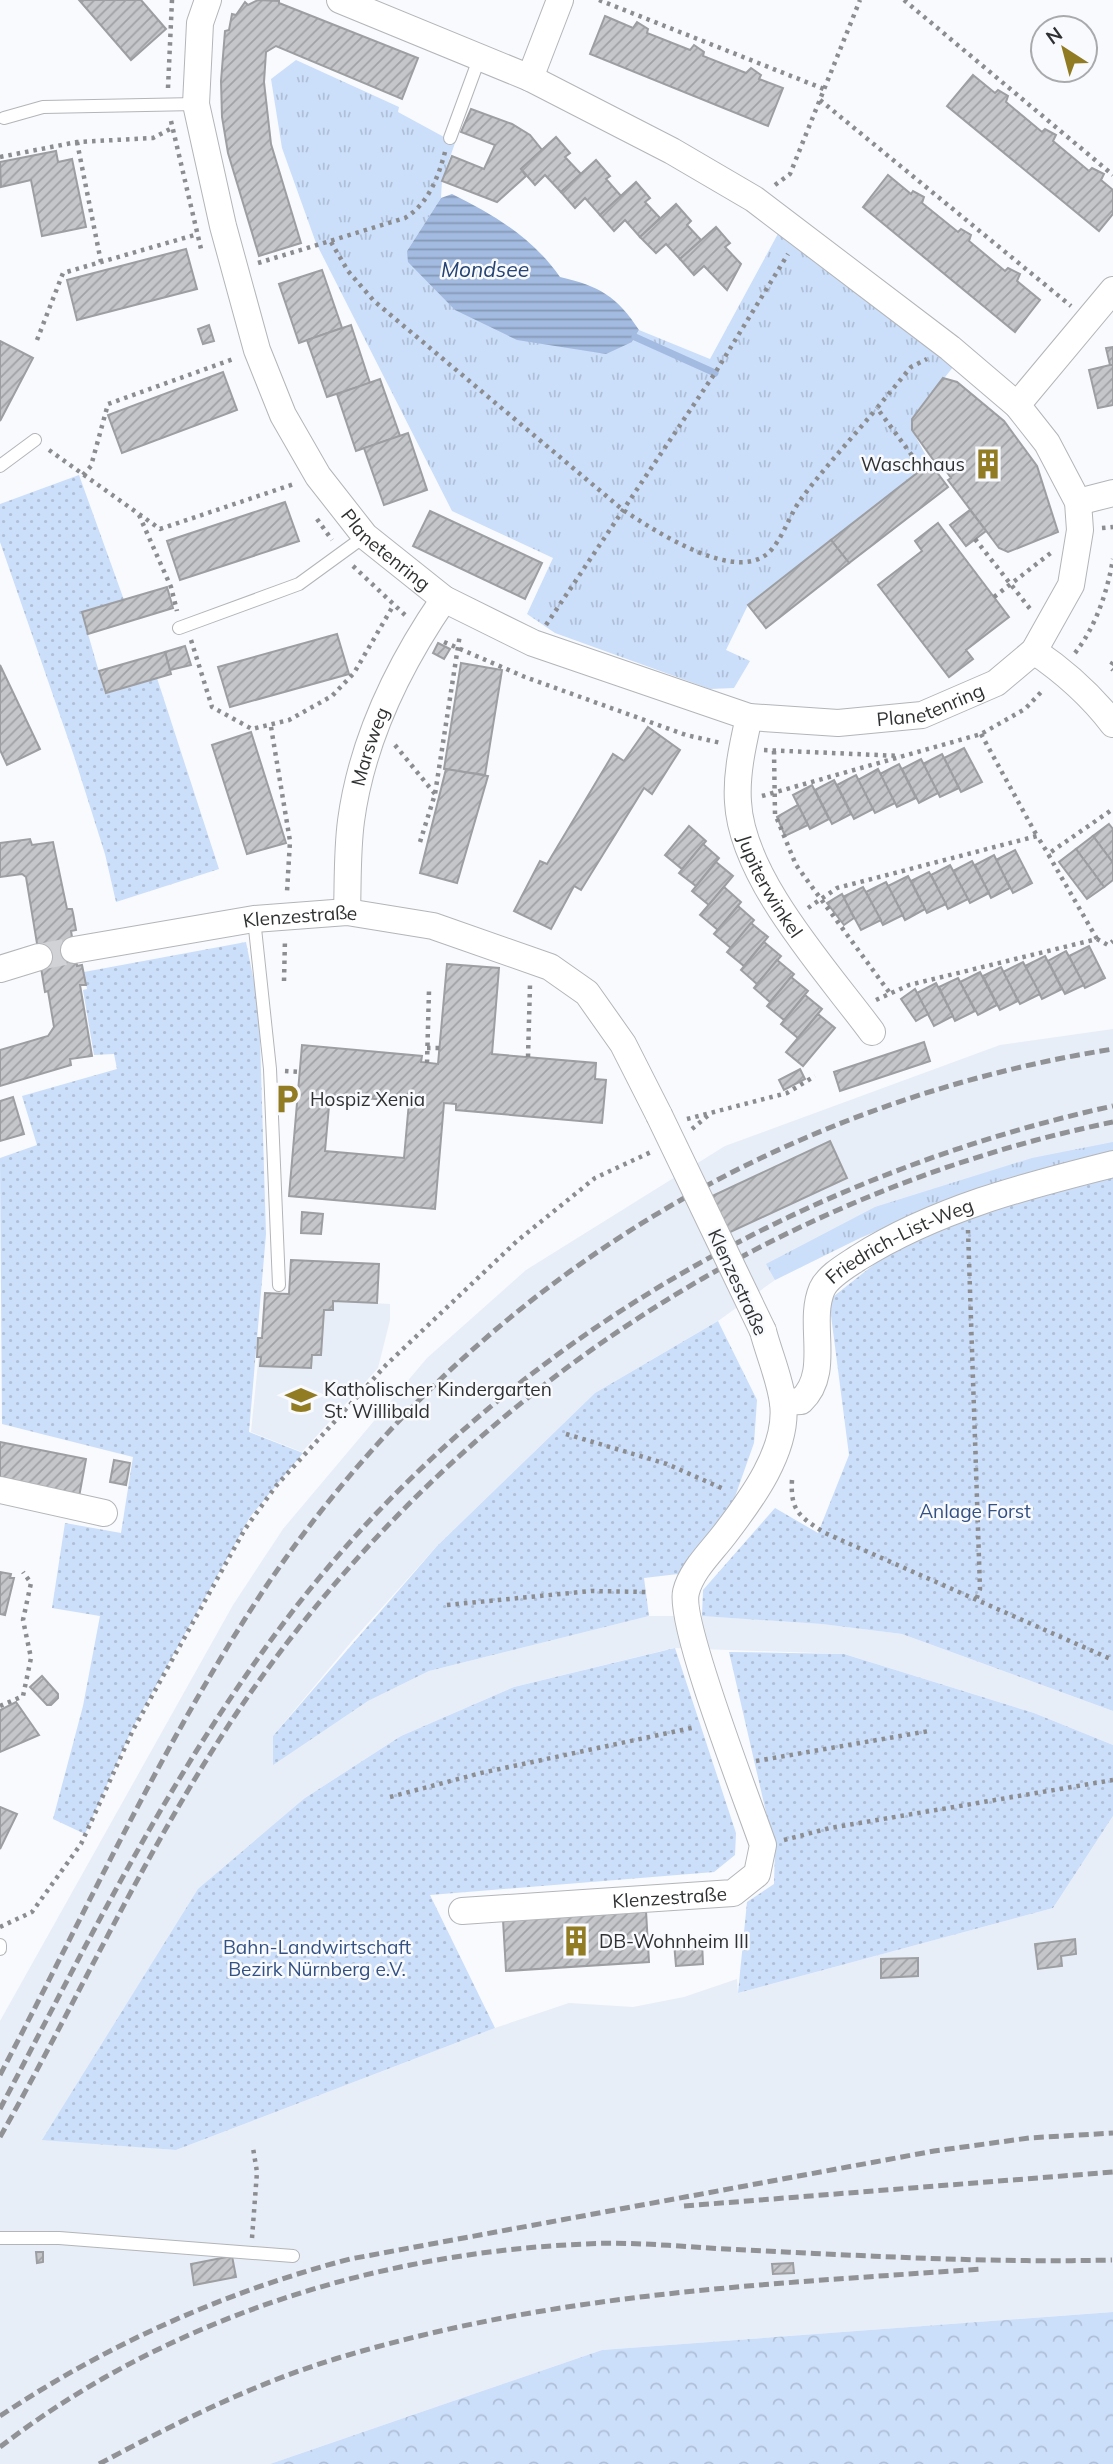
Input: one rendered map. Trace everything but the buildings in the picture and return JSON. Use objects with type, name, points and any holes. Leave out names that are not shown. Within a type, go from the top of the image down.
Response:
[{"type":"street","name":"Planetenring","points":[[208,0],[200,23],[196,103],[234,270],[244,359],[283,415],[304,484],[365,536],[454,603],[533,643],[662,690],[749,717],[838,723],[922,715],[996,683],[1034,652],[1071,584],[1080,530],[1078,502],[1048,443],[1017,405],[950,348],[802,232],[754,200],[672,151],[530,78],[479,59],[355,3]]},
{"type":"street","points":[[530,78],[560,0]]},
{"type":"street","points":[[1017,405],[1113,290]]},
{"type":"street","points":[[1078,502],[1113,493]]},
{"type":"street","name":"Marsweg","points":[[347,912],[351,821],[362,766],[376,723],[407,654],[423,629],[454,603]]},
{"type":"street","points":[[1034,652],[1062,670],[1092,697],[1113,724]]},
{"type":"street","name":"Jupiterwinkel","points":[[749,717],[742,748],[737,802],[746,844],[772,896],[865,1022]]},
{"type":"street","name":"Klenzestraße","points":[[74,950],[254,919],[347,912],[433,926],[525,956],[550,967],[587,993],[603,1013],[659,1115],[763,1331],[783,1402],[783,1428],[768,1467],[730,1528],[694,1574],[685,1594],[691,1634],[763,1845],[757,1874],[733,1893],[462,1912]]},
{"type":"street","points":[[0,969],[39,957]]},
{"type":"street","name":"Friedrich-List-Weg","points":[[783,1402],[802,1401],[811,1393],[816,1379],[817,1304],[824,1286],[843,1267],[914,1227],[965,1206],[1034,1184],[1113,1164]]},
{"type":"street","points":[[0,1490],[104,1513]]},
{"type":"lane","points":[[450,138],[479,59]]},
{"type":"lane","points":[[4,118],[43,107],[196,103]]},
{"type":"lane","points":[[0,466],[35,440]]},
{"type":"lane","points":[[183,627],[299,584],[365,536]]},
{"type":"lane","points":[[254,919],[270,1069],[279,1284]]},
{"type":"lane","points":[[0,2238],[59,2238],[293,2256]]},
{"type":"path","points":[[172,0],[168,102],[204,259]]},
{"type":"path","points":[[599,0],[824,89]]},
{"type":"path","points":[[754,200],[790,174],[860,0]]},
{"type":"path","points":[[904,0],[1113,175]]},
{"type":"path","points":[[820,100],[1088,320]]},
{"type":"path","points":[[0,157],[77,142],[153,138],[173,128],[196,103]]},
{"type":"path","points":[[234,270],[331,242],[416,211],[437,181],[450,138]]},
{"type":"path","points":[[77,142],[101,262]]},
{"type":"path","points":[[37,340],[64,274],[223,226]]},
{"type":"path","points":[[533,643],[715,373],[802,232]]},
{"type":"path","points":[[331,242],[348,271],[374,301],[623,510],[668,539],[733,564],[757,561],[771,551],[800,500],[912,367],[950,348]]},
{"type":"path","points":[[83,475],[91,466],[108,404],[244,359],[231,346]]},
{"type":"path","points":[[877,408],[922,469]]},
{"type":"path","points":[[35,440],[160,529],[304,484]]},
{"type":"path","points":[[287,472],[304,484]]},
{"type":"path","points":[[314,514],[341,555],[393,605],[423,629],[458,649],[525,677],[686,734],[742,748],[900,756]]},
{"type":"path","points":[[139,515],[171,587],[179,618],[212,707],[252,729],[271,727],[332,696],[354,673],[393,605]]},
{"type":"path","points":[[994,597],[1080,530]]},
{"type":"path","points":[[975,539],[1032,611],[1050,622]]},
{"type":"path","points":[[421,842],[435,794],[458,649],[454,603]]},
{"type":"path","points":[[1113,662],[1110,667],[1113,670]]},
{"type":"path","points":[[376,723],[435,794]]},
{"type":"path","points":[[271,727],[290,841],[284,981]]},
{"type":"path","points":[[981,734],[1097,939],[1108,945],[1113,941]]},
{"type":"path","points":[[774,751],[775,814],[796,864],[889,992]]},
{"type":"path","points":[[1049,855],[1113,808]]},
{"type":"path","points":[[790,920],[837,888],[1037,836]]},
{"type":"path","points":[[865,1022],[889,992],[1097,939]]},
{"type":"path","points":[[525,956],[531,990],[528,1058]]},
{"type":"path","points":[[427,1063],[429,991]]},
{"type":"path","points":[[427,1048],[440,1048]]},
{"type":"path","points":[[704,1115],[788,1093],[815,1076]]},
{"type":"path","points":[[685,1135],[710,1114]]},
{"type":"path","points":[[0,1927],[32,1912],[81,1844],[133,1730],[245,1529],[276,1486],[386,1365],[517,1241],[596,1178],[663,1146]]},
{"type":"path","points":[[965,1206],[980,1589],[976,1600]]},
{"type":"path","points":[[566,1434],[667,1464],[733,1494],[724,1516],[730,1528]]},
{"type":"path","points":[[792,1472],[791,1499],[802,1518],[825,1533],[1113,1660]]},
{"type":"path","points":[[0,1706],[23,1696],[31,1658],[23,1620],[31,1583],[23,1572]]},
{"type":"path","points":[[447,1605],[591,1591],[646,1592]]},
{"type":"path","points":[[390,1797],[481,1773],[720,1721]]},
{"type":"path","points":[[734,1765],[929,1731]]},
{"type":"path","points":[[763,1845],[830,1828],[1113,1780]]},
{"type":"path","points":[[251,2252],[257,2172],[253,2148]]},
{"type":"shaded area","points":[[1113,1029],[1113,1156],[977,1189],[860,1238],[775,1280],[718,1321],[595,1393],[437,1546],[352,1641],[273,1736],[273,1764],[368,1701],[429,1671],[649,1616],[702,1616],[823,1624],[902,1634],[1113,1711],[1113,1745],[1034,1713],[844,1654],[674,1648],[514,1687],[401,1736],[305,1798],[43,2139],[176,2150],[495,2028],[569,2003],[633,2007],[684,1997],[737,1979],[738,1993],[1053,1908],[1113,1816],[1113,2312],[602,2350],[270,2464],[0,2464],[0,2021],[233,1605],[283,1529],[427,1358],[526,1270],[725,1146],[1000,1045]]},
{"type":"shaded area","name":"Katholischer Kindergarten St. Willibald","points":[[265,1293],[289,1294],[290,1299],[390,1304],[390,1320],[378,1368],[302,1452],[251,1432]]},
{"type":"green space","points":[[296,60],[399,107],[398,112],[455,143],[442,180],[441,198],[407,251],[632,342],[639,330],[710,359],[780,230],[953,367],[912,419],[912,430],[930,463],[748,605],[726,650],[750,661],[734,688],[710,689],[555,633],[527,614],[553,558],[452,511],[316,243],[282,148],[271,79]]},
{"type":"green space","points":[[79,475],[124,600],[82,613],[105,693],[157,678],[219,869],[116,902],[105,854],[74,756],[0,542],[0,504]]},
{"type":"green space","points":[[246,942],[259,1006],[266,1234],[249,1432],[303,1453],[250,1517],[133,1727],[85,1834],[53,1819],[83,1706],[100,1616],[52,1608],[65,1523],[121,1533],[133,1457],[2,1424],[0,1158],[37,1145],[22,1096],[117,1069],[114,1054],[94,1055],[83,990],[87,989],[84,972]]},
{"type":"green space","points":[[1113,1142],[1113,1156],[977,1189],[860,1238],[775,1280],[766,1264],[875,1207],[1032,1158]]},
{"type":"green space","name":"Anlage Forst","points":[[1113,1175],[1113,1711],[902,1634],[822,1624],[702,1616],[703,1590],[775,1508],[818,1533],[849,1455],[829,1300],[891,1251],[967,1216]]},
{"type":"green space","points":[[718,1321],[757,1400],[754,1443],[725,1525],[678,1574],[644,1578],[649,1616],[429,1671],[368,1701],[273,1765],[273,1736],[437,1546],[595,1393]]},
{"type":"green space","name":"Bahn-Landwirtschaft Bezirk Nürnberg e.V.","points":[[675,1648],[736,1833],[735,1855],[714,1872],[430,1895],[495,2028],[176,2150],[42,2140],[198,1889],[305,1798],[401,1736],[514,1687]]},
{"type":"green space","points":[[729,1652],[844,1654],[1034,1713],[1113,1745],[1113,1816],[1053,1908],[738,1993],[747,1902],[774,1884],[775,1851]]},
{"type":"green space","points":[[1113,2312],[1113,2464],[270,2464],[602,2350]]},
{"type":"water","name":"Mondsee","points":[[452,194],[511,228],[537,250],[560,277],[586,284],[615,301],[639,330],[632,342],[606,354],[517,340],[455,310],[408,262],[407,251],[441,198]]},
{"type":"waterway","points":[[635,337],[715,373]]},
{"type":"tunnel","points":[[39,957],[74,950]]},
{"type":"railway","points":[[0,2075],[158,1769],[226,1649],[263,1591],[342,1485],[430,1389],[527,1304],[631,1230],[742,1167],[860,1116],[984,1076],[1113,1049]]},
{"type":"railway","points":[[0,2109],[125,1873],[228,1702],[266,1647],[346,1546],[436,1455],[534,1372],[640,1299],[751,1235],[868,1182],[989,1139],[1113,1106]]},
{"type":"railway","points":[[0,2137],[142,1872],[234,1717],[315,1607],[406,1506],[507,1415],[615,1333],[731,1262],[853,1203],[981,1156],[1113,1122]]},
{"type":"railway","points":[[0,2416],[83,2366],[168,2323],[257,2287],[350,2259],[934,2151],[1029,2138],[1113,2133]]},
{"type":"railway","points":[[684,2206],[1113,2172]]},
{"type":"railway","points":[[0,2447],[64,2402],[132,2363],[203,2329],[276,2301],[352,2278],[428,2262],[506,2250],[604,2243],[929,2258],[1112,2260]]},
{"type":"railway","points":[[99,2464],[185,2420],[304,2369],[416,2337],[496,2319],[655,2295],[981,2269]]},
{"type":"place","name":"Waschhaus","points":[[988,464]]},
{"type":"place","name":"Hospiz Xenia","points":[[287,1099]]},
{"type":"place","name":"Katholischer Kindergarten St. Willibald","points":[[301,1400]]},
{"type":"place","name":"DB-Wohnheim III","points":[[576,1941]]}]
